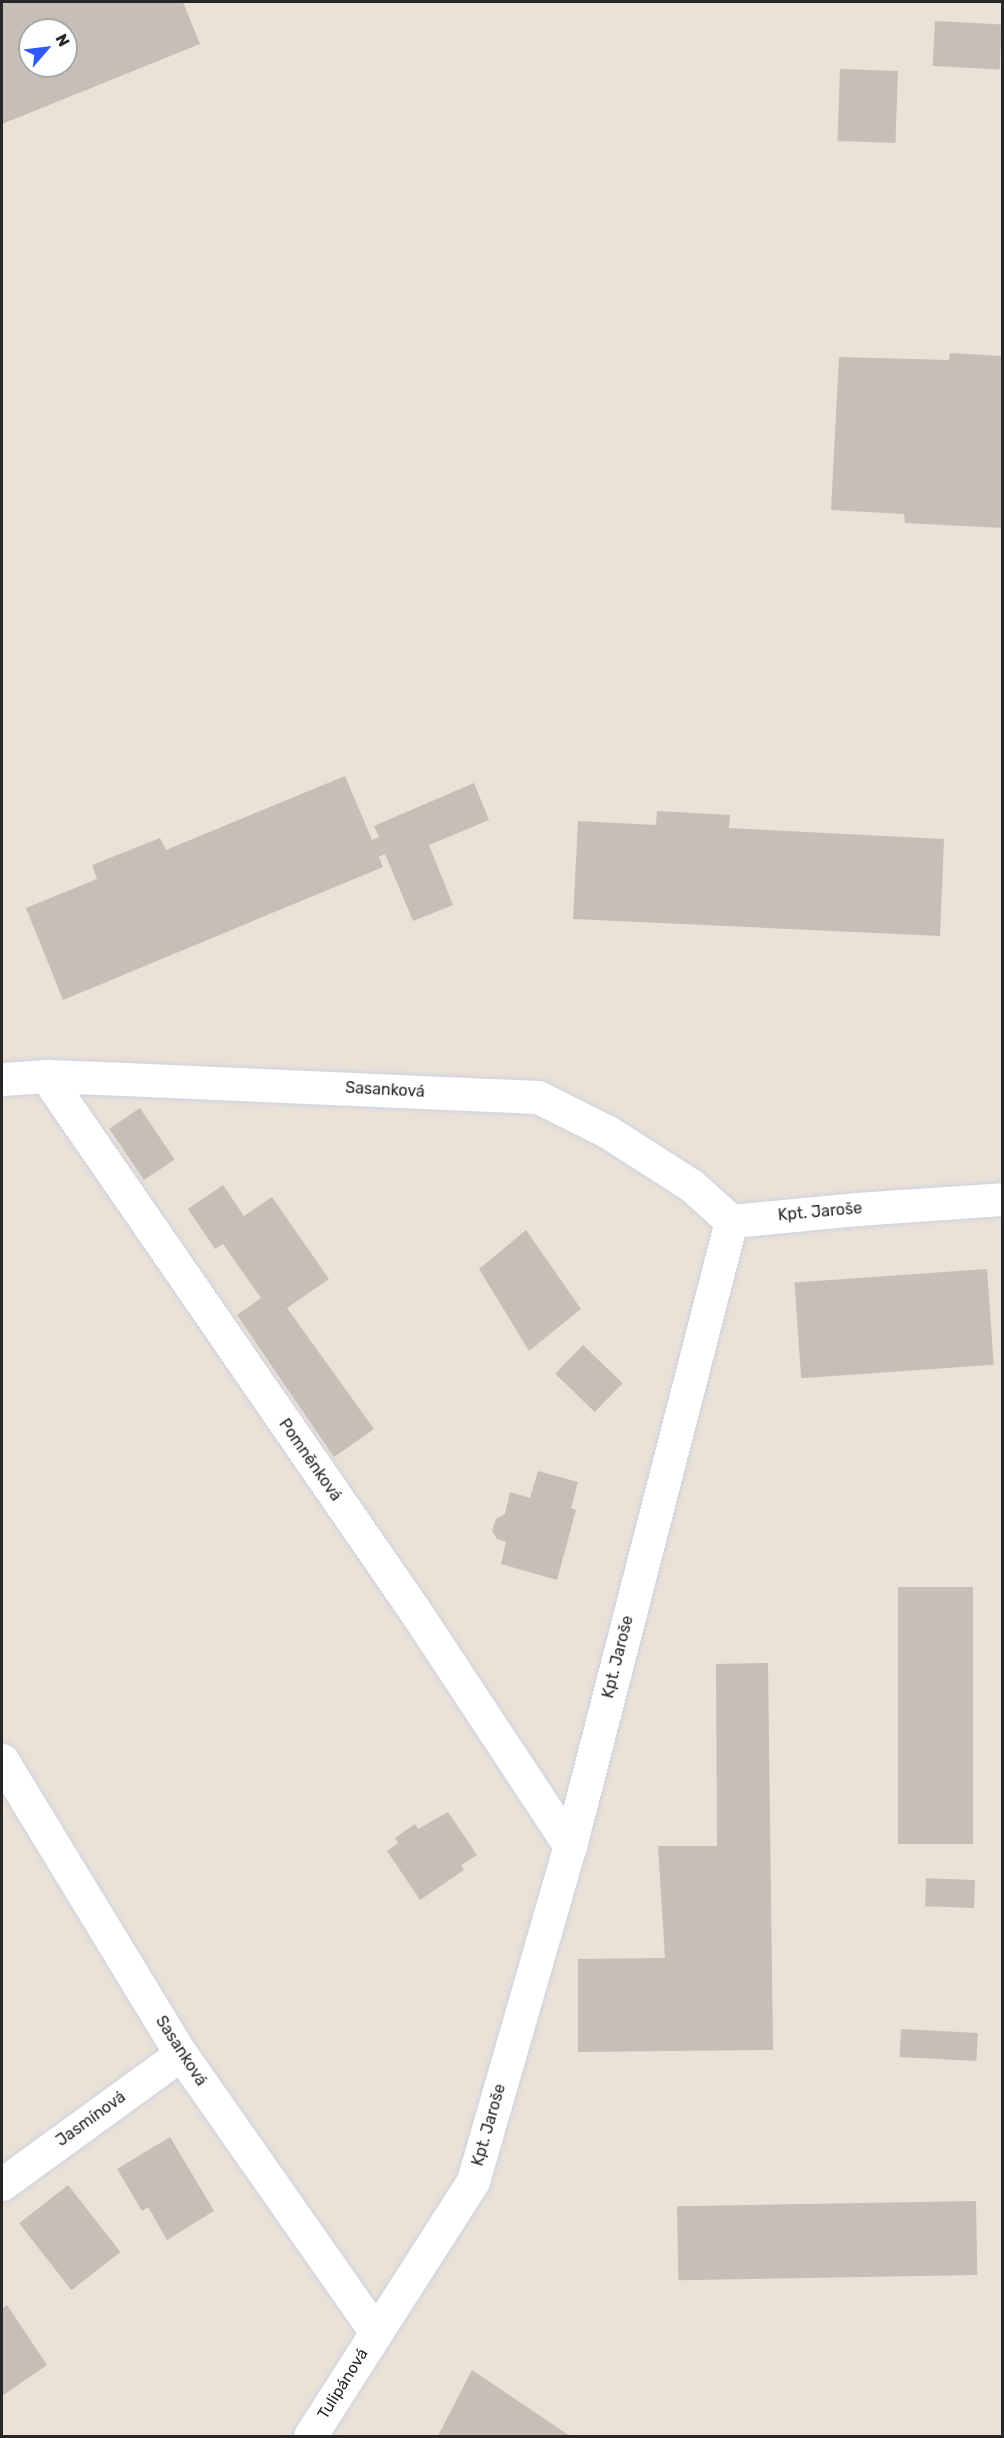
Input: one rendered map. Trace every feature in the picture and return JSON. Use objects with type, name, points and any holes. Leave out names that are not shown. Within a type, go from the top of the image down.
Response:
[{"type":"street","name":"Sasanková","points":[[2,1079],[46,1076],[538,1097],[608,1132],[691,1185],[731,1221]]},
{"type":"street","name":"Pomněnková","points":[[46,1076],[415,1611],[570,1846]]},
{"type":"street","name":"Kpt. Jaroše","points":[[375,2331],[472,2181],[570,1846],[731,1221],[1002,1199]]},
{"type":"street","name":"Sasanková","points":[[2,1760],[181,2054],[375,2331]]},
{"type":"street","name":"Jasmínová","points":[[2,2184],[181,2054]]},
{"type":"street","name":"Tulipánová","points":[[310,2436],[375,2331]]},
{"type":"building","points":[[2,2],[183,2],[200,44],[2,124]]},
{"type":"building","points":[[935,21],[1002,25],[1000,69],[933,66]]},
{"type":"building","points":[[840,69],[898,71],[895,143],[837,141]]},
{"type":"building","points":[[950,353],[1002,356],[1002,528],[905,523],[904,514],[831,510],[839,357],[949,360]]},
{"type":"building","points":[[345,776],[372,840],[379,837],[374,826],[474,783],[489,820],[429,845],[453,905],[413,921],[385,854],[379,857],[383,867],[63,1000],[26,908],[97,879],[92,865],[160,838],[166,850]]},
{"type":"building","points":[[657,811],[730,815],[729,828],[944,839],[940,936],[573,919],[578,821],[656,825]]},
{"type":"building","points":[[140,1108],[175,1159],[144,1180],[109,1129]]},
{"type":"building","points":[[223,1185],[244,1216],[272,1197],[329,1279],[287,1308],[374,1429],[334,1457],[237,1315],[261,1298],[223,1244],[215,1249],[188,1209]]},
{"type":"building","points":[[526,1230],[581,1309],[529,1351],[479,1269]]},
{"type":"building","points":[[987,1269],[994,1365],[801,1378],[794,1282]]},
{"type":"building","points":[[583,1345],[623,1383],[595,1412],[555,1374]]},
{"type":"building","points":[[538,1471],[578,1482],[571,1508],[576,1510],[557,1580],[501,1564],[506,1542],[497,1539],[492,1531],[496,1519],[505,1514],[510,1492],[530,1498]]},
{"type":"building","points":[[898,1587],[973,1587],[973,1844],[898,1844]]},
{"type":"building","points":[[768,1663],[773,2050],[578,2052],[578,1959],[665,1958],[658,1846],[717,1846],[716,1664]]},
{"type":"building","points":[[448,1812],[477,1855],[461,1865],[464,1870],[420,1900],[387,1851],[398,1843],[395,1838],[415,1824],[418,1829]]},
{"type":"building","points":[[926,1878],[975,1880],[974,1908],[925,1906]]},
{"type":"building","points":[[901,2029],[978,2033],[976,2061],[900,2057]]},
{"type":"building","points":[[170,2137],[214,2211],[167,2240],[148,2207],[142,2211],[117,2169]]},
{"type":"building","points":[[68,2185],[120,2252],[71,2290],[19,2223]]},
{"type":"building","points":[[976,2201],[977,2275],[678,2280],[677,2206]]},
{"type":"building","points":[[7,2305],[47,2365],[2,2396],[2,2309]]},
{"type":"building","points":[[472,2370],[570,2436],[438,2436]]}]
